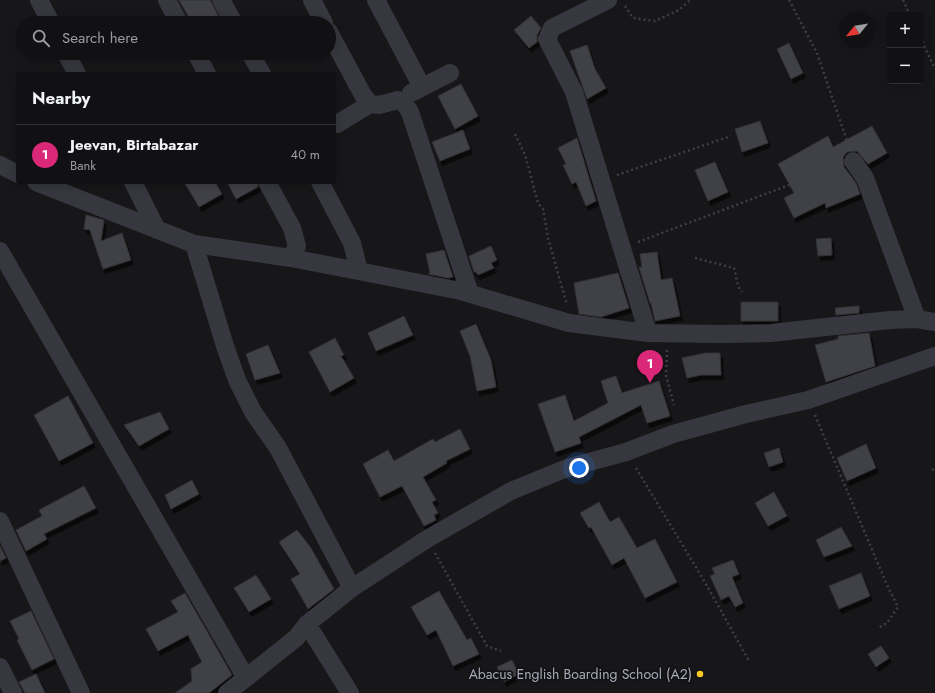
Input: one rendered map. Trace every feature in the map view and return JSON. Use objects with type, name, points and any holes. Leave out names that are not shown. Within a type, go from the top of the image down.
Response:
[{"type":"street","points":[[39,0],[47,16]]},
{"type":"street","points":[[167,0],[175,16]]},
{"type":"street","points":[[221,0],[230,16]]},
{"type":"street","points":[[312,0],[320,16]]},
{"type":"street","points":[[376,0],[422,87]]},
{"type":"street","points":[[608,0],[552,28],[547,40],[574,92],[648,333]]},
{"type":"street","points":[[336,45],[363,96],[370,104]]},
{"type":"street","points":[[70,60],[76,72]]},
{"type":"street","points":[[200,60],[206,72]]},
{"type":"street","points":[[254,60],[261,72]]},
{"type":"street","points":[[337,124],[370,104],[379,105],[398,100],[450,73]]},
{"type":"street","points":[[398,100],[404,103],[410,112],[470,294]]},
{"type":"street","points":[[853,161],[865,178],[917,319]]},
{"type":"street","points":[[0,165],[16,173]]},
{"type":"street","points":[[41,184],[194,244],[291,258],[470,294],[569,323],[648,333],[771,333],[890,320],[917,319],[935,322]]},
{"type":"street","points":[[134,184],[157,230]]},
{"type":"street","points":[[268,184],[292,228],[297,246],[291,258]]},
{"type":"street","points":[[321,184],[352,242],[358,271]]},
{"type":"street","points":[[194,244],[224,346],[237,380],[253,412],[278,448],[352,588]]},
{"type":"street","points":[[0,251],[246,678]]},
{"type":"street","points":[[227,693],[296,638],[308,624],[352,588],[427,539],[511,491],[567,468],[626,452],[673,434],[746,414],[808,400],[935,356]]},
{"type":"street","points":[[0,521],[81,693]]},
{"type":"street","points":[[308,624],[350,693]]},
{"type":"street","points":[[0,667],[13,693]]},
{"type":"path","points":[[620,0],[633,18],[655,21],[679,10],[690,0]]},
{"type":"path","points":[[622,247],[853,161],[817,53],[789,0]]},
{"type":"path","points":[[903,0],[909,12]]},
{"type":"path","points":[[923,43],[935,69]]},
{"type":"path","points":[[515,134],[525,155],[538,204],[543,209],[548,238],[567,300],[569,323]]},
{"type":"path","points":[[601,178],[612,177],[731,136]]},
{"type":"path","points":[[695,258],[734,268],[738,286],[742,292]]},
{"type":"path","points":[[667,333],[666,375],[674,405]]},
{"type":"path","points":[[808,400],[887,585],[898,607],[888,623],[878,628]]},
{"type":"path","points":[[626,452],[706,584],[749,661]]},
{"type":"path","points":[[427,539],[487,646],[501,651]]},
{"type":"building","points":[[179,0],[210,0],[218,16],[188,16]]},
{"type":"building","points":[[531,16],[541,28],[537,35],[537,42],[529,48],[514,30]]},
{"type":"building","points":[[789,43],[803,73],[791,79],[777,49]]},
{"type":"building","points":[[587,45],[595,69],[606,88],[587,99],[570,51]]},
{"type":"building","points":[[461,84],[478,116],[455,129],[438,96]]},
{"type":"building","points":[[760,121],[768,143],[742,152],[735,129]]},
{"type":"building","points":[[872,126],[887,153],[868,164],[857,151],[847,152],[843,157],[844,167],[856,183],[860,194],[826,208],[825,203],[794,218],[784,198],[794,193],[778,164],[828,136],[833,147]]},
{"type":"building","points":[[463,130],[470,149],[440,161],[432,142]]},
{"type":"building","points":[[577,138],[596,201],[586,206],[576,182],[572,184],[563,165],[566,164],[558,148]]},
{"type":"building","points":[[715,162],[728,192],[708,201],[695,170]]},
{"type":"building","points":[[185,184],[216,184],[222,194],[199,207]]},
{"type":"building","points":[[228,184],[257,184],[258,187],[236,199]]},
{"type":"building","points":[[86,215],[104,220],[101,241],[122,233],[131,260],[103,269],[90,230],[84,229]]},
{"type":"building","points":[[831,238],[832,255],[818,256],[816,239]]},
{"type":"building","points":[[491,246],[497,260],[491,263],[494,268],[478,275],[474,272],[469,256]]},
{"type":"building","points":[[444,250],[453,277],[448,278],[428,274],[430,273],[426,254]]},
{"type":"building","points":[[657,252],[661,280],[672,278],[680,316],[655,321],[651,303],[639,267],[642,267],[640,254]]},
{"type":"building","points":[[618,273],[629,308],[601,317],[579,314],[574,283]]},
{"type":"building","points":[[741,302],[778,302],[778,321],[741,321]]},
{"type":"building","points":[[859,306],[859,313],[836,315],[835,308]]},
{"type":"building","points":[[404,316],[413,335],[376,351],[368,333]]},
{"type":"building","points":[[476,324],[491,360],[496,387],[477,391],[470,356],[460,331]]},
{"type":"building","points":[[869,333],[875,366],[826,382],[815,345],[838,339],[838,336]]},
{"type":"building","points":[[335,338],[344,355],[341,356],[354,378],[330,392],[309,352]]},
{"type":"building","points":[[268,345],[280,373],[255,380],[246,354]]},
{"type":"building","points":[[705,353],[720,353],[721,375],[701,375],[687,378],[682,358]]},
{"type":"building","points":[[616,376],[622,393],[659,381],[670,416],[647,423],[641,405],[579,437],[581,443],[555,452],[538,404],[565,395],[574,421],[608,403],[601,381]]},
{"type":"building","points":[[68,396],[93,443],[59,461],[34,415]]},
{"type":"building","points":[[160,412],[169,429],[139,446],[124,425]]},
{"type":"building","points":[[460,429],[470,449],[446,461],[447,463],[423,477],[436,500],[432,502],[438,513],[434,515],[436,520],[424,526],[402,486],[380,497],[363,464],[388,450],[394,461],[433,439],[435,442]]},
{"type":"building","points":[[866,444],[876,468],[847,481],[837,458]]},
{"type":"building","points":[[779,448],[783,462],[769,467],[764,453]]},
{"type":"building","points":[[192,480],[199,494],[171,509],[165,495]]},
{"type":"building","points":[[84,486],[96,508],[44,534],[47,539],[26,551],[16,530],[42,516],[39,510]]},
{"type":"building","points":[[774,492],[787,516],[768,526],[755,503]]},
{"type":"building","points":[[599,502],[610,522],[619,517],[637,548],[655,539],[677,582],[645,598],[624,558],[612,565],[591,527],[589,528],[580,513]]},
{"type":"building","points":[[841,527],[852,546],[824,557],[816,540]]},
{"type":"building","points":[[297,530],[311,548],[334,589],[308,609],[291,579],[300,574],[279,542]]},
{"type":"building","points":[[0,546],[6,558],[0,561]]},
{"type":"building","points":[[733,560],[739,574],[732,577],[743,603],[735,607],[729,596],[721,600],[710,576],[715,574],[712,568]]},
{"type":"building","points":[[861,573],[870,596],[839,609],[829,586]]},
{"type":"building","points":[[256,575],[271,599],[249,612],[234,588]]},
{"type":"building","points":[[439,591],[467,640],[471,638],[479,654],[453,666],[436,630],[427,635],[411,607]]},
{"type":"building","points":[[185,593],[232,675],[209,693],[175,693],[192,681],[191,669],[202,662],[188,635],[158,651],[146,629],[178,612],[171,601]]},
{"type":"building","points":[[31,611],[54,659],[32,670],[17,640],[19,639],[10,621]]},
{"type":"building","points":[[881,646],[889,658],[876,667],[868,654]]},
{"type":"building","points":[[512,660],[519,674],[504,682],[497,667]]},
{"type":"building","points":[[36,674],[45,693],[25,693],[19,682]]},
{"type":"place","name":"Jeevan, Birtabazar","points":[[650,383]]},
{"type":"place","name":"Abacus English Boarding School (A2)","points":[[700,674]]}]
